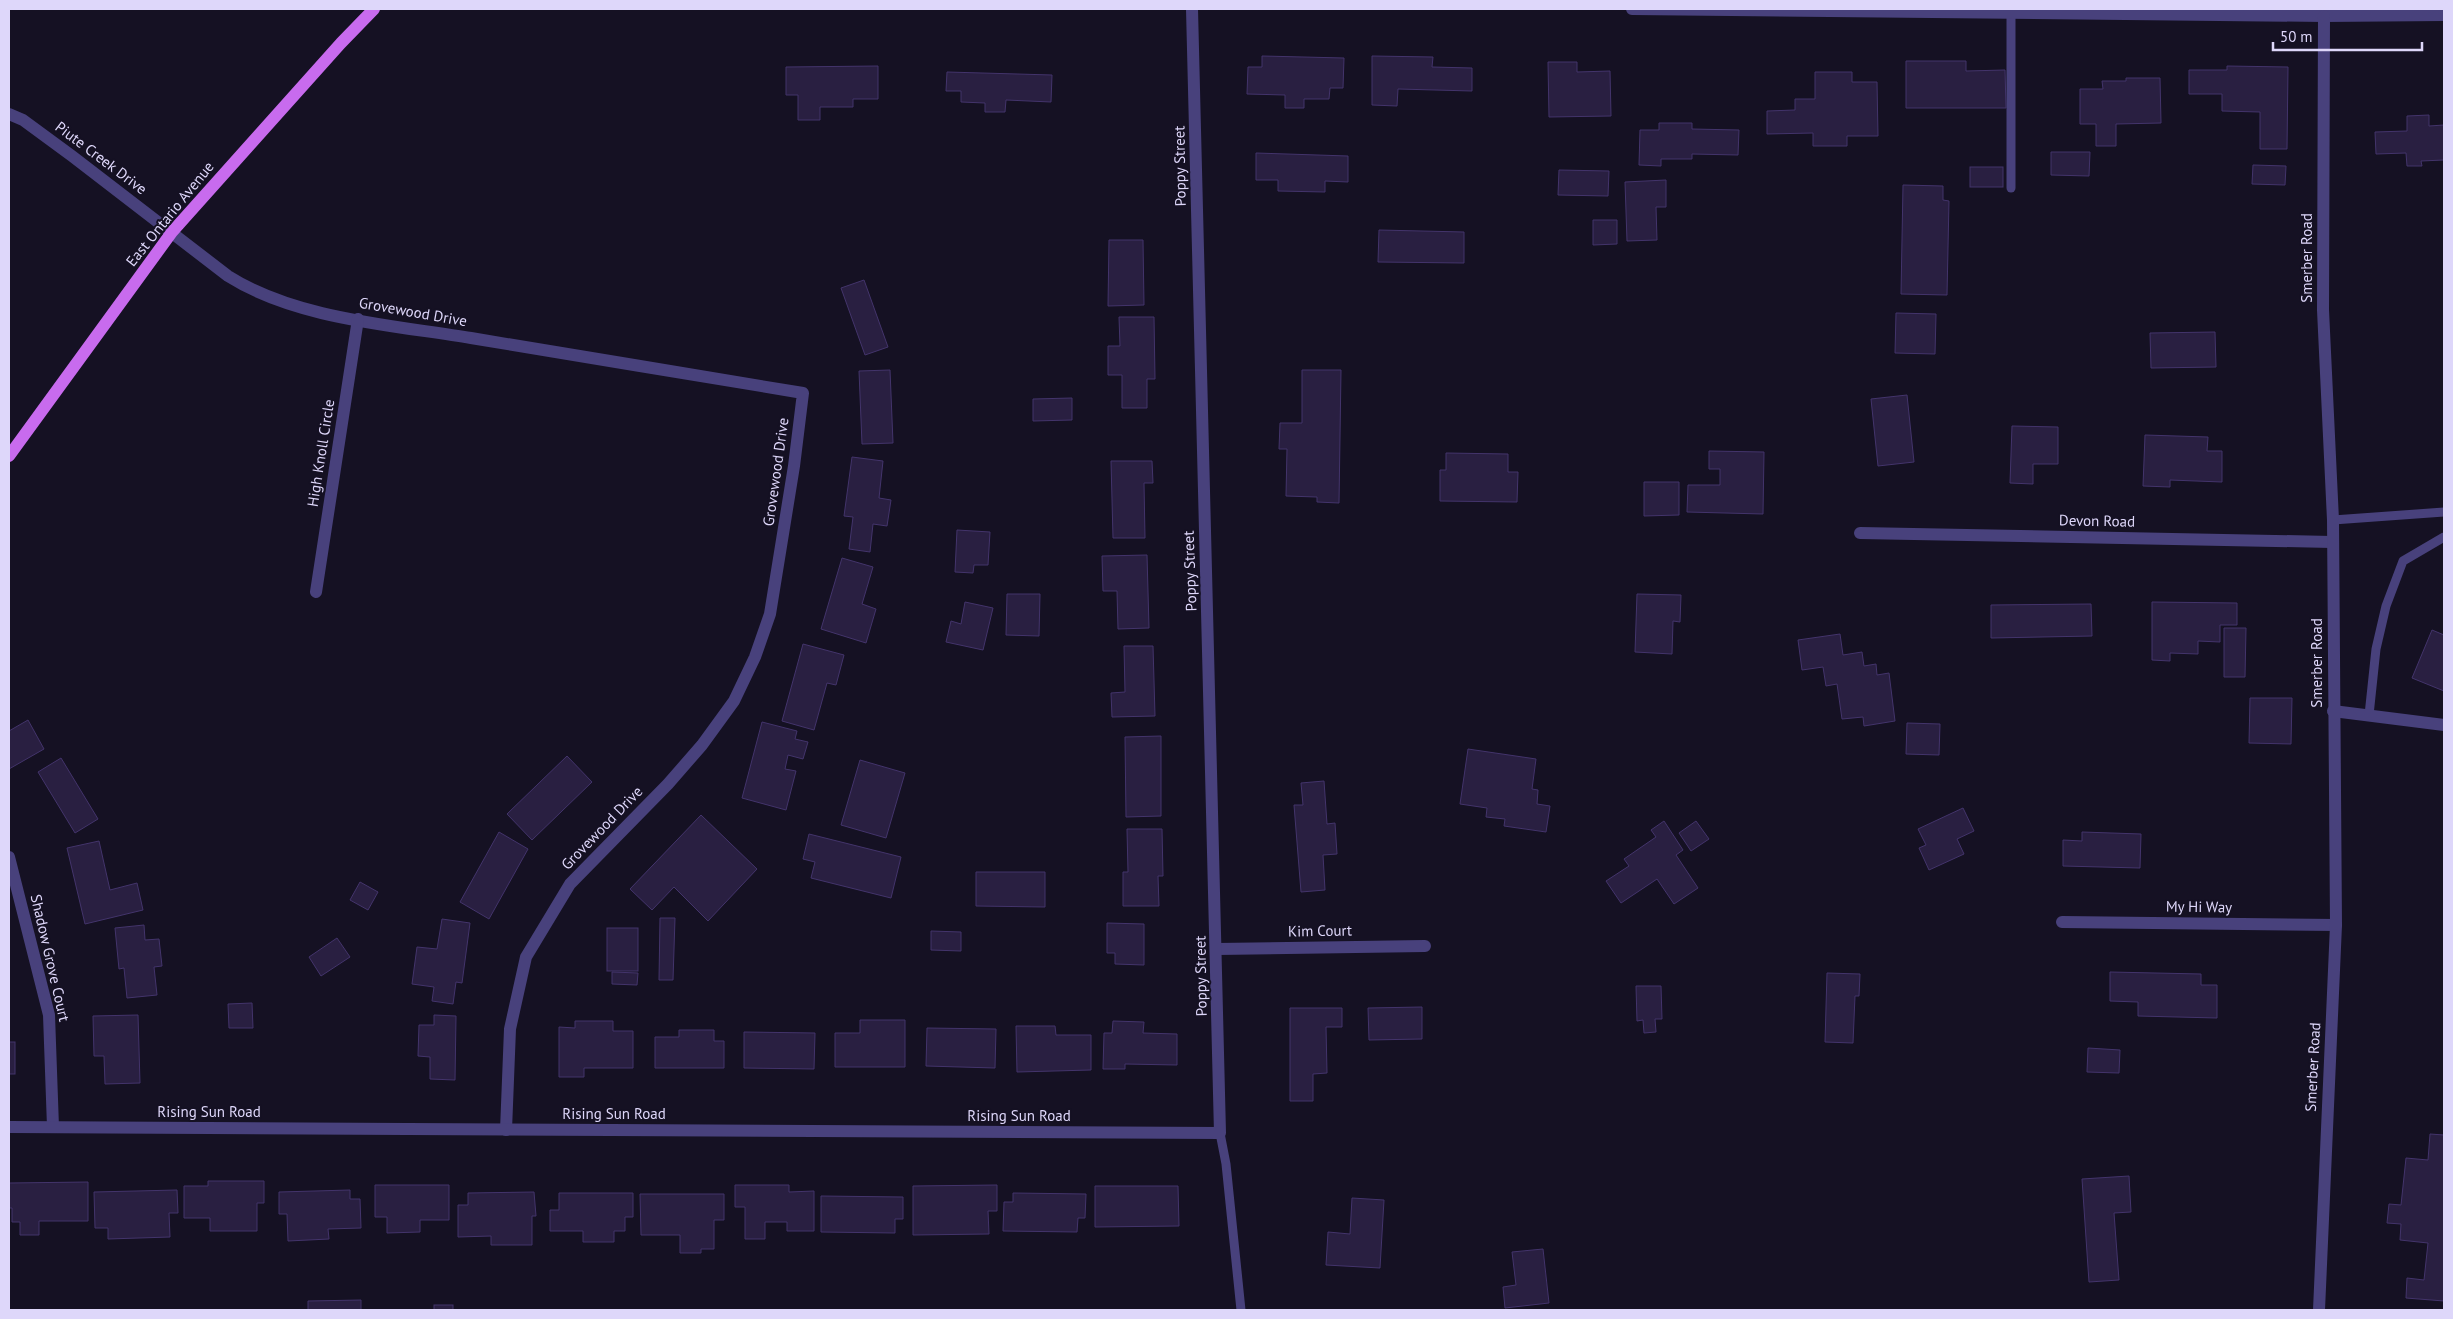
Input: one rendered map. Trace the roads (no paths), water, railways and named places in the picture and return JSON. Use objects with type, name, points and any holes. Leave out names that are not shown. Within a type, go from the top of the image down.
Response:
[{"type":"main road","name":"East Ontario Avenue","points":[[9,456],[172,232],[322,64],[374,9]]},
{"type":"street","name":"Poppy Street","points":[[1192,9],[1217,949],[1220,1133]]},
{"type":"street","points":[[1632,9],[2324,16],[2444,15]]},
{"type":"street","name":"Smerber Road","points":[[2319,1310],[2336,925],[2332,542],[2334,520],[2323,310],[2324,16]]},
{"type":"street","name":"Piute Creek Drive","points":[[9,114],[22,120],[58,146],[172,232]]},
{"type":"street","name":"Grovewood Drive","points":[[172,232],[196,252],[252,291],[278,301],[358,319],[803,393],[794,466],[770,614],[755,657],[734,701],[702,745],[570,884],[526,956],[510,1029],[506,1130]]},
{"type":"street","name":"High Knoll Circle","points":[[316,592],[358,319]]},
{"type":"street","name":"Devon Road","points":[[1860,533],[2332,542]]},
{"type":"street","points":[[2334,711],[2444,725]]},
{"type":"street","name":"Shadow Grove Court","points":[[9,857],[49,1015],[53,1127]]},
{"type":"street","name":"My Hi Way","points":[[2062,922],[2336,925]]},
{"type":"street","name":"Kim Court","points":[[1217,949],[1424,946]]},
{"type":"street","name":"Rising Sun Road","points":[[9,1128],[1220,1133]]},
{"type":"lane","points":[[2011,12],[2011,188]]},
{"type":"lane","points":[[2334,520],[2443,513]]},
{"type":"lane","points":[[2369,715],[2376,649],[2386,606],[2402,561],[2444,537]]},
{"type":"lane","points":[[1220,1133],[1226,1164],[1241,1310]]}]
